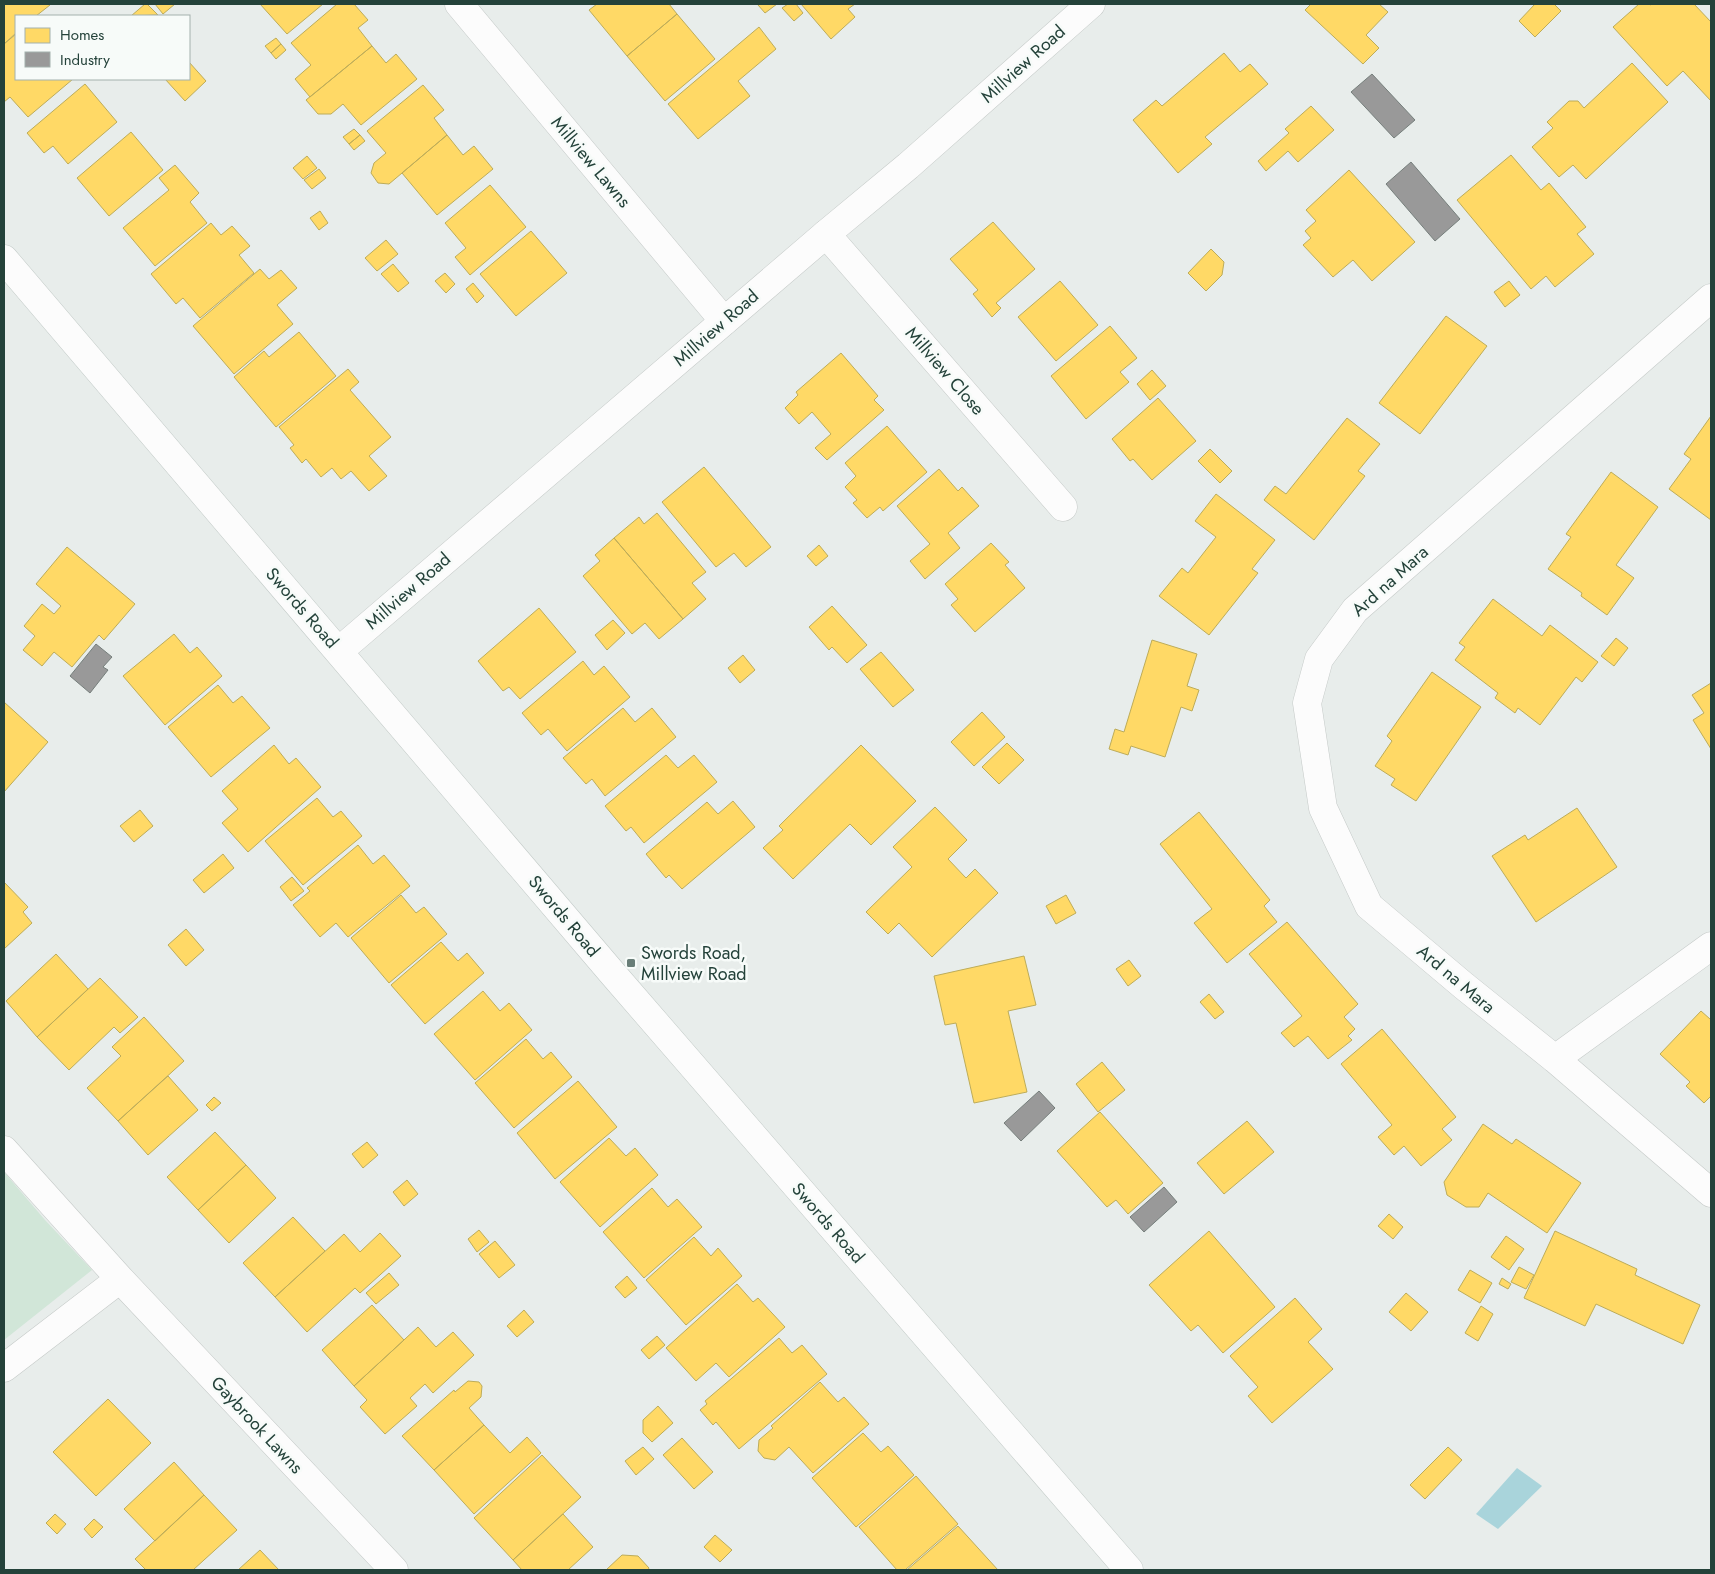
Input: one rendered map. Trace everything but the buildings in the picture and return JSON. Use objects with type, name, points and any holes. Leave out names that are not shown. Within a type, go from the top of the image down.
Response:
[{"type":"street","name":"Millview Lawns","points":[[459,4],[724,321]]},
{"type":"street","name":"Millview Road","points":[[339,651],[908,166],[1091,4]]},
{"type":"street","name":"Millview Close","points":[[826,234],[1063,507]]},
{"type":"street","name":"Swords Road","points":[[4,258],[619,981],[1129,1570]]},
{"type":"street","name":"Ard na Mara","points":[[1711,298],[1355,610],[1319,658],[1307,703],[1322,808],[1369,906],[1556,1060],[1711,1193]]},
{"type":"street","points":[[1556,1060],[1711,946]]},
{"type":"street","name":"Gaybrook Lawns","points":[[4,1150],[120,1279],[394,1570]]},
{"type":"street","points":[[4,1368],[120,1279]]},
{"type":"green space","points":[[4,1172],[45,1220],[92,1270],[4,1340]]},
{"type":"water","points":[[1517,1468],[1542,1486],[1498,1529],[1476,1514]]},
{"type":"place","name":"Swords Road, Millview Road","points":[[631,963]]}]
